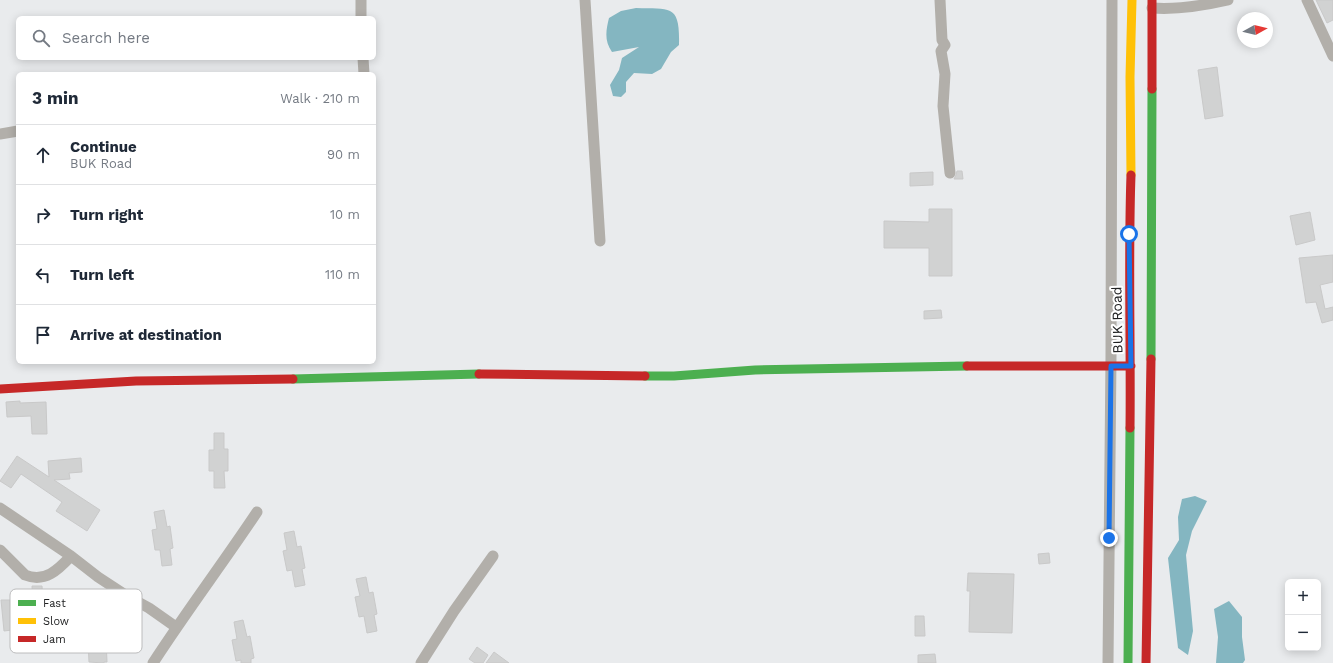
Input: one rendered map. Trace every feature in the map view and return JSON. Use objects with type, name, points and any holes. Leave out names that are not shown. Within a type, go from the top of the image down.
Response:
[{"type":"main road","name":"BUK Road","points":[[1128,663],[1132,340],[1129,234],[1132,0]]},
{"type":"main road","points":[[1146,663],[1151,358],[1152,4]]},
{"type":"main road","points":[[0,389],[136,381],[526,374],[674,376],[755,370],[1111,362],[1131,363]]},
{"type":"street","points":[[360,0],[361,16]]},
{"type":"street","points":[[585,0],[600,241]]},
{"type":"street","points":[[940,0],[942,40],[945,45],[941,51],[945,74],[943,106],[950,173]]},
{"type":"street","points":[[1108,663],[1112,0]]},
{"type":"street","points":[[1152,4],[1179,8],[1228,0]]},
{"type":"street","points":[[1307,0],[1333,56]]},
{"type":"street","points":[[363,60],[364,72]]},
{"type":"street","points":[[0,134],[16,131]]},
{"type":"street","points":[[0,508],[116,589]]},
{"type":"street","points":[[153,663],[176,627],[232,550],[257,512]]},
{"type":"street","points":[[0,550],[25,575],[29,577],[46,576],[56,571],[71,556]]},
{"type":"street","points":[[421,663],[454,611],[493,556]]},
{"type":"street","points":[[142,604],[176,627]]},
{"type":"water","points":[[636,8],[658,8],[671,12],[678,22],[679,45],[671,52],[661,69],[652,74],[634,73],[626,82],[626,92],[621,97],[613,96],[610,85],[619,70],[622,58],[639,47],[612,52],[609,48],[607,40],[609,18],[621,11]]},
{"type":"water","points":[[1195,496],[1207,501],[1192,531],[1186,555],[1193,631],[1188,655],[1178,648],[1168,558],[1179,540],[1178,517],[1182,499]]},
{"type":"water","points":[[1229,601],[1242,617],[1242,637],[1245,660],[1243,663],[1216,663],[1218,637],[1214,609]]},
{"type":"building","points":[[1316,0],[1333,0],[1333,20],[1327,23]]},
{"type":"building","points":[[1217,67],[1223,116],[1205,119],[1198,70]]},
{"type":"building","points":[[957,171],[962,171],[963,179],[954,179]]},
{"type":"building","points":[[933,172],[933,185],[910,186],[910,173]]},
{"type":"building","points":[[929,209],[952,209],[952,276],[929,276],[929,248],[884,248],[884,221],[929,222]]},
{"type":"building","points":[[1310,212],[1315,240],[1296,245],[1290,216]]},
{"type":"building","points":[[1333,255],[1333,282],[1320,285],[1325,309],[1333,307],[1333,320],[1322,323],[1316,302],[1306,303],[1299,258]]},
{"type":"building","points":[[941,310],[942,318],[924,319],[924,311]]},
{"type":"building","points":[[20,401],[20,403],[46,402],[47,434],[32,434],[31,416],[7,417],[6,402]]},
{"type":"building","points":[[214,433],[224,433],[224,449],[228,449],[228,471],[224,471],[225,488],[214,488],[214,471],[209,471],[209,450],[214,450]]},
{"type":"building","points":[[17,456],[49,477],[48,461],[81,458],[82,472],[69,473],[70,479],[54,480],[100,510],[87,531],[56,511],[62,502],[21,474],[11,488],[0,481]]},
{"type":"building","points":[[164,510],[167,527],[170,526],[173,548],[170,549],[172,565],[162,566],[160,550],[155,550],[152,530],[157,529],[154,512]]},
{"type":"building","points":[[294,531],[297,547],[301,546],[305,568],[302,569],[305,585],[295,587],[292,570],[287,571],[283,551],[287,550],[284,533]]},
{"type":"building","points":[[1049,553],[1050,563],[1039,564],[1038,554]]},
{"type":"building","points":[[968,573],[1014,574],[1012,633],[969,632],[970,591],[967,591]]},
{"type":"building","points":[[366,577],[369,593],[373,592],[377,614],[374,615],[377,631],[367,633],[364,616],[359,617],[355,597],[360,596],[356,579]]},
{"type":"building","points":[[32,586],[42,586],[42,589],[32,589]]},
{"type":"building","points":[[1,600],[10,600],[10,630],[4,631]]},
{"type":"building","points":[[915,616],[924,616],[925,636],[915,636]]},
{"type":"building","points":[[243,620],[247,637],[250,636],[254,658],[251,659],[251,663],[241,663],[241,660],[236,661],[232,640],[237,639],[234,622]]},
{"type":"building","points":[[477,647],[488,655],[483,663],[475,663],[469,659]]},
{"type":"building","points":[[494,652],[509,663],[486,663]]},
{"type":"building","points":[[89,653],[107,653],[107,662],[89,662]]},
{"type":"building","points":[[935,654],[936,663],[918,663],[918,655]]},
{"type":"traffic: fast","points":[[1151,359],[1152,89]]},
{"type":"traffic: fast","points":[[645,376],[674,376],[755,370],[967,366]]},
{"type":"traffic: fast","points":[[293,379],[479,374]]},
{"type":"traffic: fast","points":[[1128,663],[1130,428]]},
{"type":"traffic: slow","points":[[1131,175],[1130,77],[1132,0]]},
{"type":"traffic: jam","points":[[1152,0],[1152,89]]},
{"type":"traffic: jam","points":[[1130,428],[1131,175]]},
{"type":"traffic: jam","points":[[1146,663],[1151,359]]},
{"type":"traffic: jam","points":[[967,366],[1131,366]]},
{"type":"traffic: jam","points":[[479,374],[645,376]]},
{"type":"traffic: jam","points":[[0,389],[136,381],[293,379]]},
{"type":"route","points":[[1109,538],[1111,366],[1131,366],[1132,340],[1129,234]]}]
